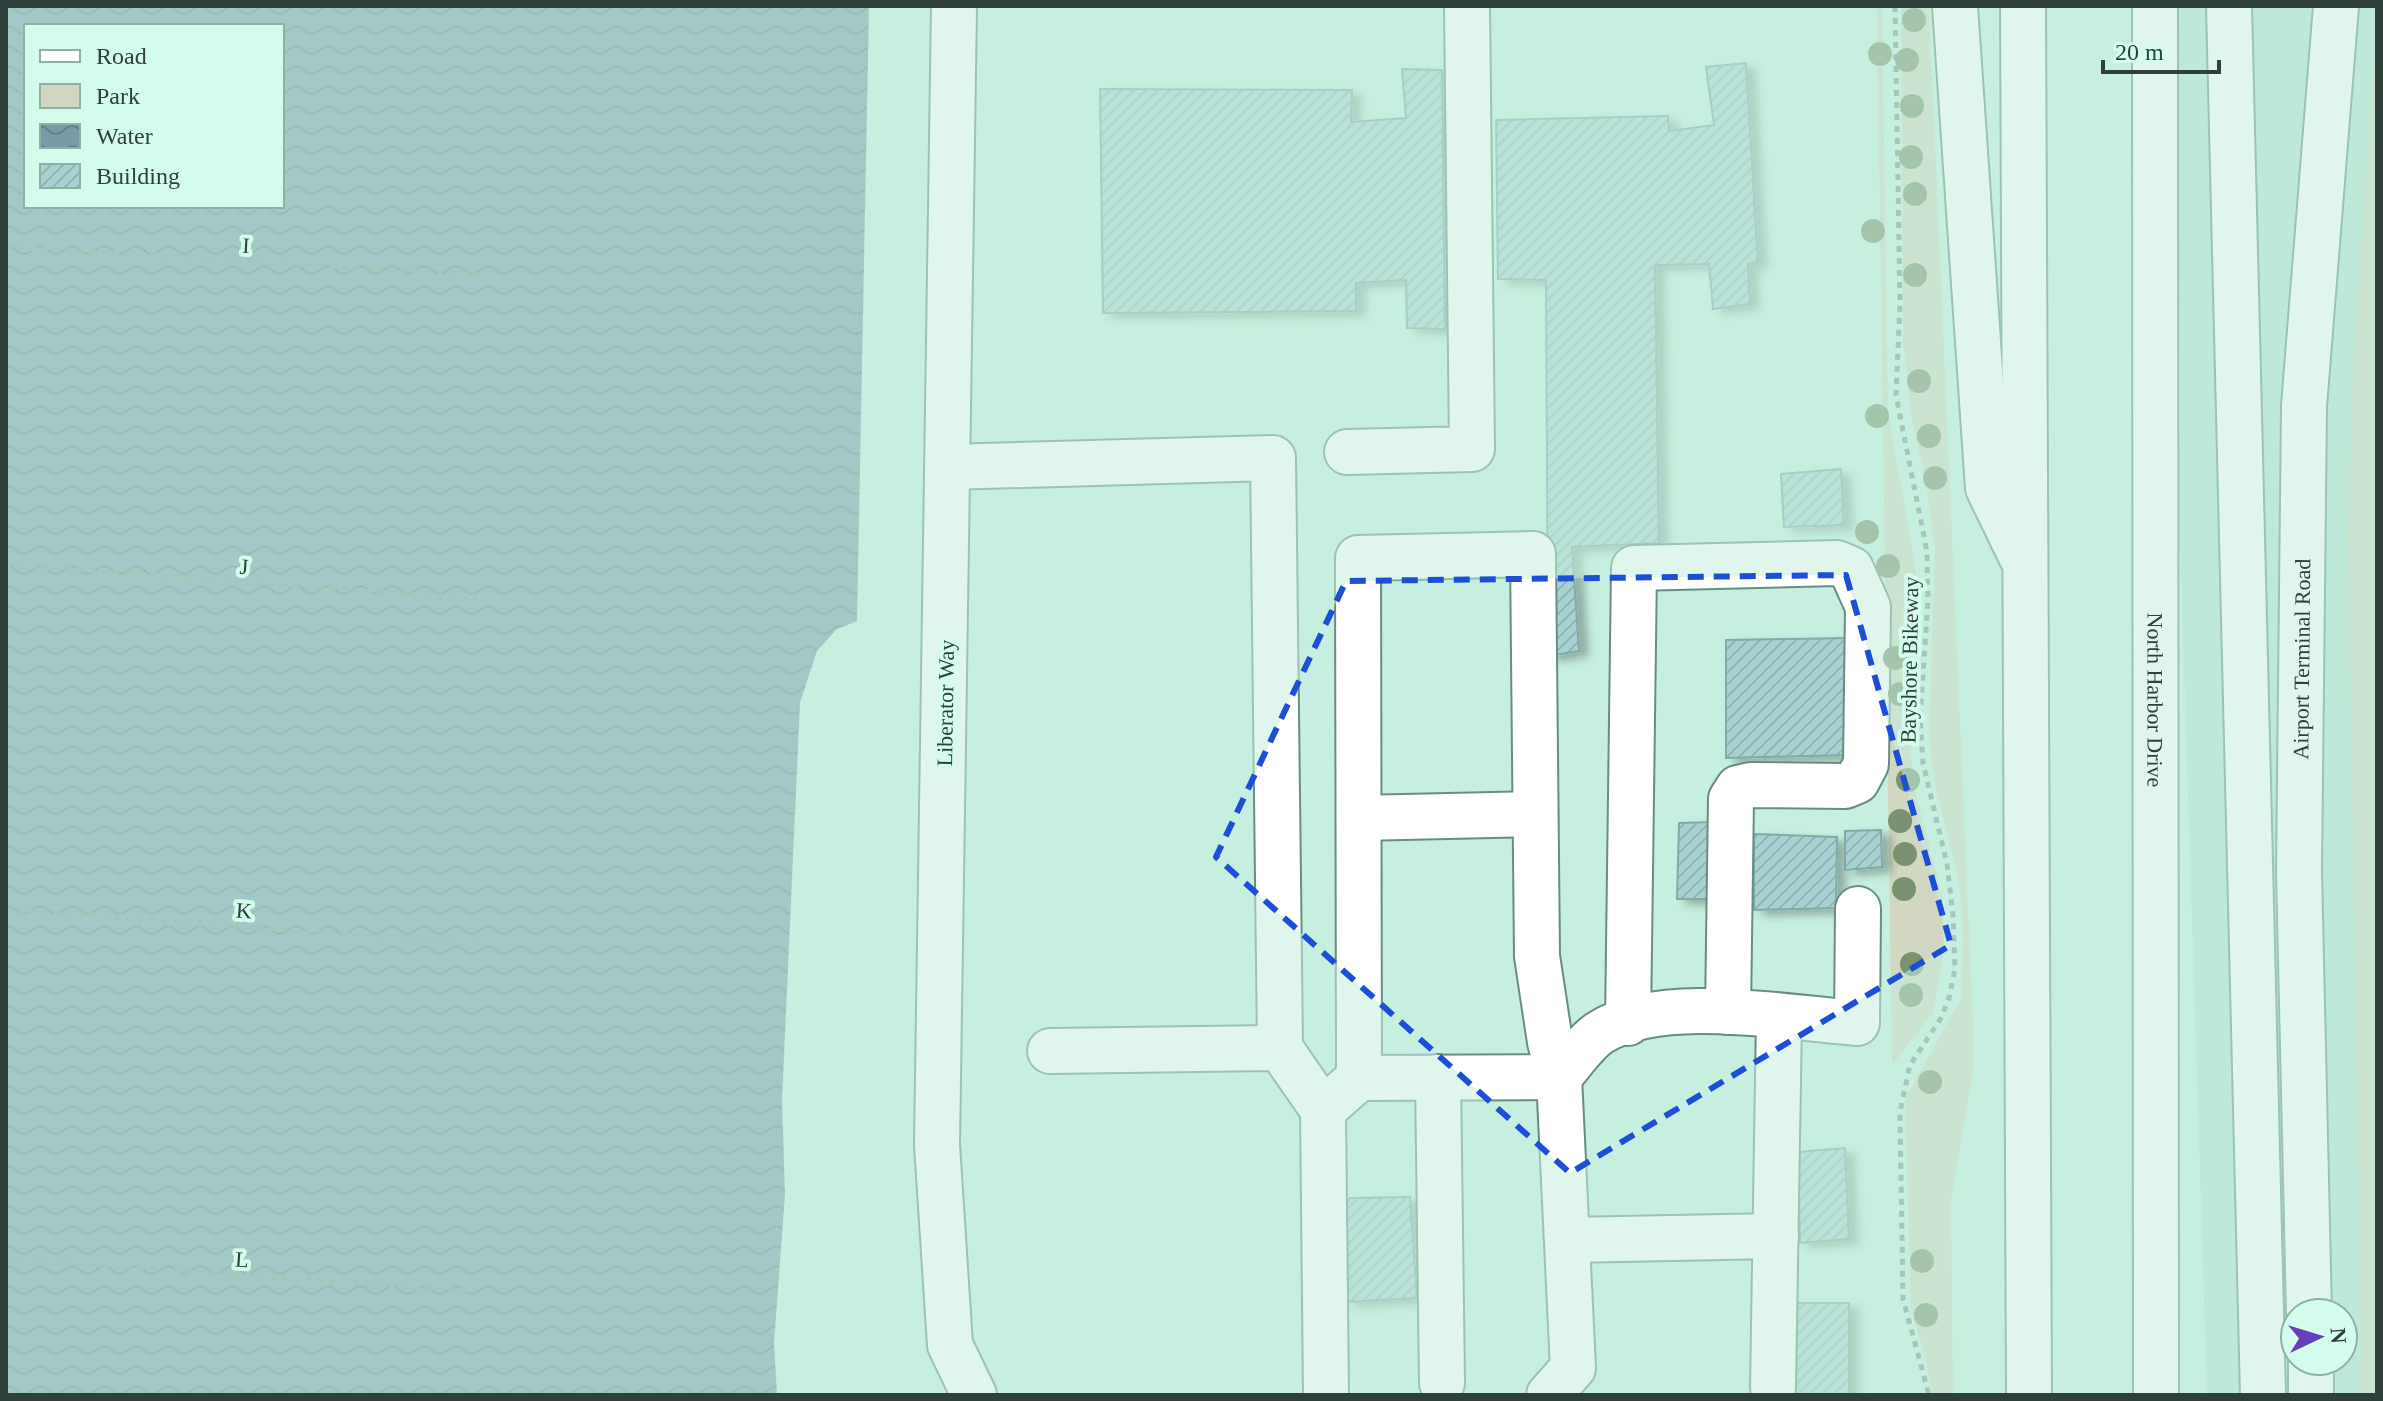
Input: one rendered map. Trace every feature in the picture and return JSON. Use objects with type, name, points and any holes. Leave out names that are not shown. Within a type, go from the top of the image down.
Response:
[{"type":"main road","name":"Liberator Way","points":[[954,6],[937,1145],[950,1345],[974,1395]]},
{"type":"main road","points":[[1347,452],[1472,449],[1467,6]]},
{"type":"main road","points":[[1955,6],[1988,488],[2018,554],[2026,560]]},
{"type":"main road","points":[[2023,6],[2029,1395]]},
{"type":"main road","name":"North Harbor Drive","points":[[2155,6],[2156,1395]]},
{"type":"main road","points":[[2229,6],[2263,1395]]},
{"type":"main road","points":[[2310,6],[2322,181]]},
{"type":"main road","name":"Airport Terminal Road","points":[[2309,1297],[2299,871],[2304,406],[2336,6]]},
{"type":"main road","points":[[948,467],[1273,458],[1280,1048],[1323,1110],[1326,1395]]},
{"type":"main road","points":[[1359,1078],[1358,558],[1533,554],[1537,956],[1550,1042],[1559,1077],[1573,1368],[1549,1395]]},
{"type":"main road","points":[[1628,1023],[1634,568],[1837,563],[1851,569],[1868,607],[1866,764],[1857,781],[1845,786],[1751,785],[1738,788],[1731,799],[1728,1012]]},
{"type":"main road","points":[[1359,818],[1535,814]]},
{"type":"main road","points":[[1323,1110],[1359,1078],[1559,1077],[1601,1032],[1646,1016],[1698,1009],[1857,1023],[1858,909]]},
{"type":"main road","points":[[1773,1388],[1779,1017]]},
{"type":"main road","points":[[1050,1051],[1280,1048]]},
{"type":"main road","points":[[1438,1077],[1442,1383]]},
{"type":"main road","points":[[1568,1240],[1776,1236]]},
{"type":"path","name":"Bayshore Bikeway","points":[[1895,6],[1900,304],[1896,395],[1927,552],[1928,601],[1920,719],[1923,763],[1947,864],[1955,969],[1941,1018],[1910,1065],[1900,1112],[1903,1299],[1929,1395]]},
{"type":"path","name":"I","points":[[6,247],[484,275]]},
{"type":"path","name":"J","points":[[6,564],[479,600]]},
{"type":"path","name":"K","points":[[6,910],[480,943]]},
{"type":"path","name":"L","points":[[6,1259],[475,1291]]},
{"type":"highlighted area","points":[[1846,575],[1951,945],[1570,1173],[1216,857],[1346,581]]},
{"type":"shaded area","points":[[2163,6],[2377,6],[2377,1395],[2207,1395]]},
{"type":"green space","points":[[1877,6],[1882,6],[1888,411],[1916,572],[1909,742],[1917,798],[1942,896],[1944,952],[1933,1013],[1892,1065]]},
{"type":"green space","points":[[1901,6],[1929,6],[1973,1023],[1973,1073],[1951,1199],[1953,1395],[1932,1395],[1925,1356],[1911,1311],[1905,1099],[1961,998],[1963,936],[1959,881],[1935,785],[1929,738],[1935,551],[1927,489],[1911,415],[1903,340]]},
{"type":"green space","points":[[2377,7],[2377,1395],[2362,1395],[2348,534],[2353,372]]},
{"type":"water","points":[[6,6],[874,6],[866,687],[865,1395],[6,1395]]},
{"type":"pier","points":[[869,6],[878,6],[870,687],[869,1395],[777,1395],[774,1343],[785,1194],[782,1100],[800,703],[817,651],[837,629],[857,621]]},
{"type":"building","points":[[1746,63],[1758,263],[1748,264],[1750,304],[1713,309],[1709,264],[1655,265],[1659,543],[1572,547],[1579,651],[1548,656],[1546,280],[1498,279],[1496,120],[1668,116],[1669,131],[1714,125],[1706,67]]},
{"type":"building","points":[[1402,69],[1442,70],[1445,329],[1407,328],[1406,280],[1356,283],[1356,311],[1103,313],[1100,89],[1352,90],[1351,122],[1406,118]]},
{"type":"building","points":[[1841,469],[1844,525],[1784,527],[1781,474]]},
{"type":"building","points":[[1851,638],[1850,755],[1726,758],[1726,640]]},
{"type":"building","points":[[1714,822],[1715,899],[1677,899],[1679,823]]},
{"type":"building","points":[[1881,830],[1882,867],[1845,870],[1845,831]]},
{"type":"building","points":[[1754,834],[1837,837],[1836,908],[1754,910]]},
{"type":"building","points":[[1845,1148],[1849,1239],[1800,1243],[1798,1152]]},
{"type":"building","points":[[1410,1197],[1417,1298],[1346,1302],[1342,1211],[1350,1198]]},
{"type":"building","points":[[1785,1303],[1849,1303],[1849,1395],[1788,1395]]}]
